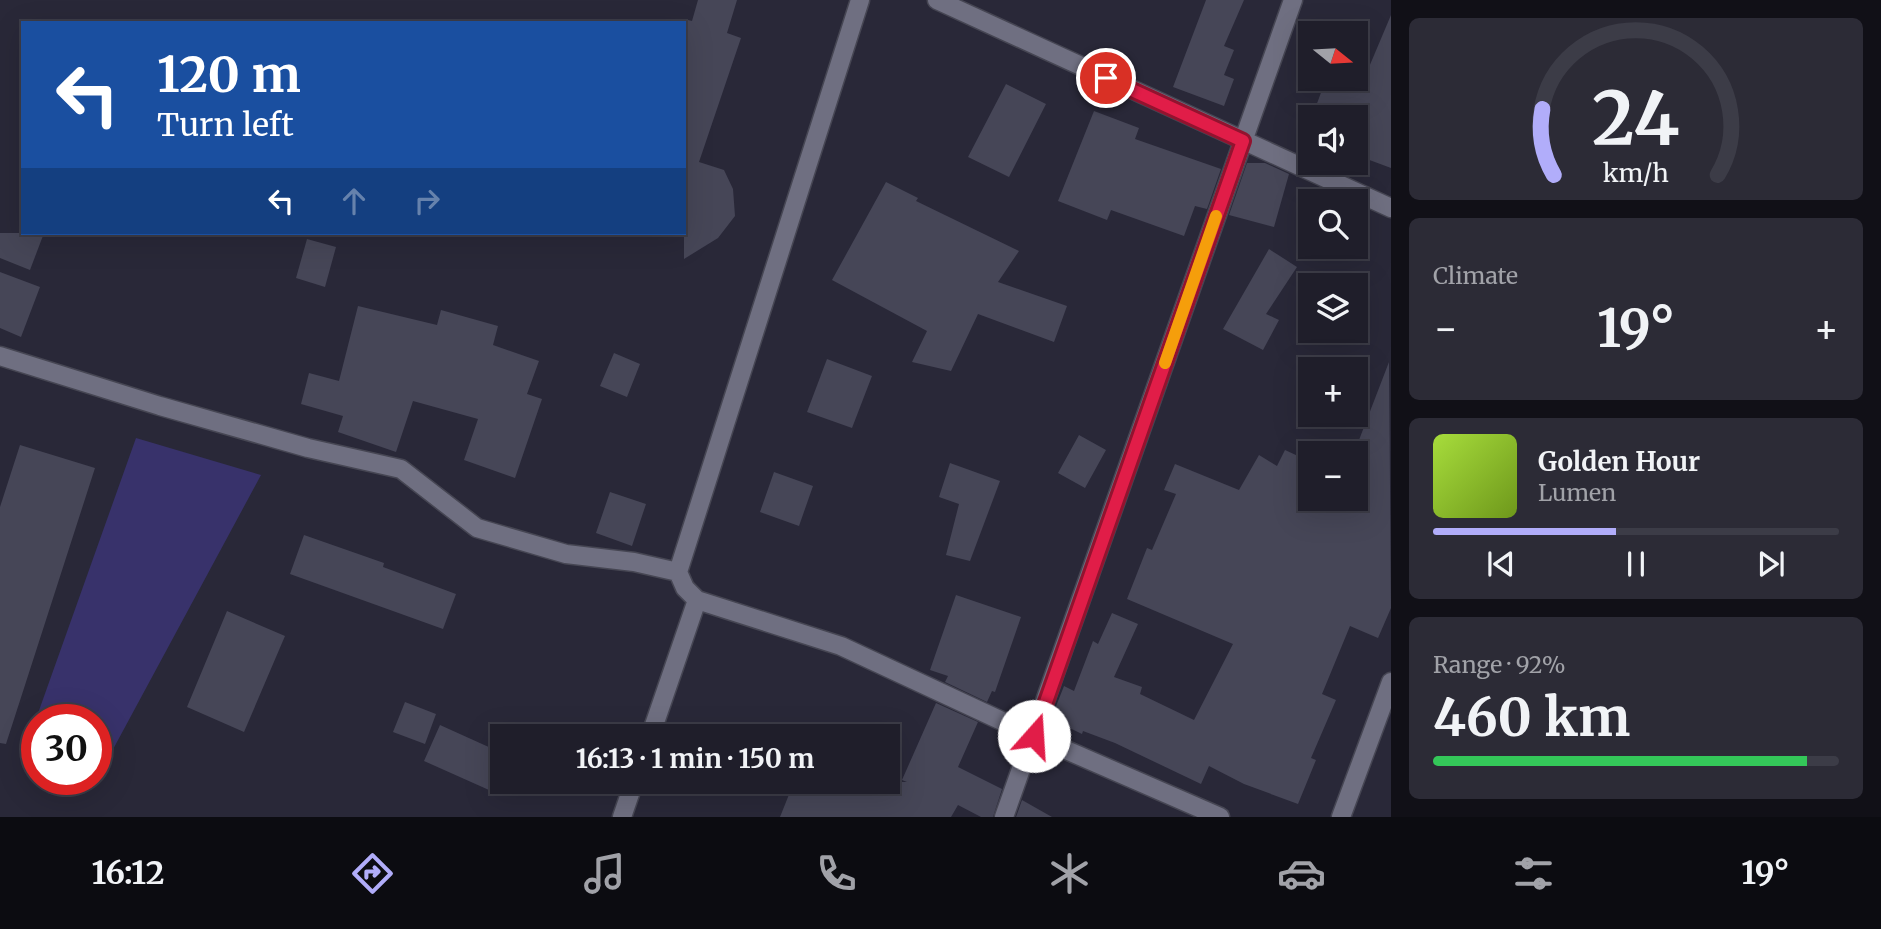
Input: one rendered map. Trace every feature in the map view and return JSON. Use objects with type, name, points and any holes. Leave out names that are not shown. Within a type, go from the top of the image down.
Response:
[{"type":"street","points":[[860,0],[678,572],[685,588],[697,600],[841,646],[1034,736],[1220,817]]},
{"type":"street","points":[[937,0],[1391,208]]},
{"type":"street","points":[[1004,817],[1293,0]]},
{"type":"street","points":[[0,356],[160,406],[308,448],[401,469],[477,528],[566,554],[634,562],[678,572]]},
{"type":"street","points":[[654,724],[697,600]]},
{"type":"street","points":[[1341,817],[1391,682]]},
{"type":"street","points":[[622,817],[630,794]]},
{"type":"shaded area","points":[[136,438],[261,475],[112,751],[112,704],[41,704]]},
{"type":"building","points":[[698,0],[737,0],[727,33],[741,38],[699,162],[724,170],[733,189],[735,216],[718,238],[684,259],[684,19],[692,21]]},
{"type":"building","points":[[1206,0],[1244,0],[1224,46],[1234,50],[1224,75],[1234,79],[1224,106],[1173,87]]},
{"type":"building","points":[[1391,15],[1391,168],[1368,159],[1368,105],[1316,105],[1322,91],[1368,91],[1368,70]]},
{"type":"building","points":[[1006,84],[1046,104],[1009,177],[968,157]]},
{"type":"building","points":[[1094,111],[1139,128],[1135,139],[1221,169],[1207,209],[1195,206],[1184,236],[1111,210],[1107,220],[1058,201]]},
{"type":"building","points":[[1247,163],[1265,163],[1289,174],[1274,227],[1229,215]]},
{"type":"building","points":[[886,182],[918,198],[916,201],[1019,251],[998,282],[1067,306],[1054,342],[978,314],[951,371],[912,362],[927,331],[832,280]]},
{"type":"building","points":[[0,233],[43,235],[30,270],[0,258]]},
{"type":"building","points":[[307,239],[336,247],[325,287],[296,278]]},
{"type":"building","points":[[1269,249],[1297,267],[1266,314],[1279,320],[1263,350],[1223,329]]},
{"type":"building","points":[[0,272],[40,287],[21,337],[0,328]]},
{"type":"building","points":[[358,306],[437,325],[441,310],[498,326],[493,345],[539,361],[527,394],[542,399],[515,478],[464,460],[478,419],[413,401],[396,452],[338,432],[343,416],[301,404],[309,373],[339,381]]},
{"type":"building","points":[[614,353],[640,364],[627,397],[600,386]]},
{"type":"building","points":[[827,359],[872,376],[852,428],[807,412]]},
{"type":"building","points":[[1389,362],[1391,608],[1378,638],[1350,626],[1322,694],[1336,700],[1311,758],[1316,760],[1298,804],[1244,784],[1209,766],[1201,784],[1115,743],[1083,731],[1082,734],[1051,719],[1064,686],[1074,691],[1093,641],[1098,644],[1112,613],[1138,624],[1114,677],[1142,687],[1140,694],[1194,720],[1233,644],[1127,599],[1147,548],[1152,550],[1176,494],[1164,490],[1175,464],[1239,490],[1259,455],[1277,466],[1285,450],[1298,456],[1298,511],[1368,511],[1368,441],[1359,441],[1364,427],[1368,427],[1368,417]]},
{"type":"building","points":[[1079,435],[1106,450],[1085,488],[1058,473]]},
{"type":"building","points":[[20,445],[95,468],[6,744],[0,743],[0,507]]},
{"type":"building","points":[[950,463],[1000,481],[970,561],[946,555],[959,504],[939,497]]},
{"type":"building","points":[[774,472],[813,486],[799,526],[760,512]]},
{"type":"building","points":[[610,492],[646,504],[632,546],[596,533]]},
{"type":"building","points":[[304,535],[384,563],[383,567],[456,594],[443,629],[290,574]]},
{"type":"building","points":[[956,595],[1021,617],[995,692],[992,691],[987,702],[945,682],[948,676],[930,670]]},
{"type":"building","points":[[227,611],[285,636],[244,732],[187,707]]},
{"type":"building","points":[[405,702],[436,714],[425,744],[393,732]]},
{"type":"building","points":[[936,703],[978,722],[958,767],[1002,789],[993,817],[981,817],[958,805],[951,817],[780,817],[789,794],[900,794],[900,782],[907,782],[902,780]]},
{"type":"building","points":[[440,725],[490,748],[489,790],[424,761]]},
{"type":"building","points":[[1022,800],[1052,817],[1016,817]]},
{"type":"slow traffic","points":[[1165,363],[1216,216]]},
{"type":"route","points":[[1034,736],[1243,141],[1106,78]]}]
